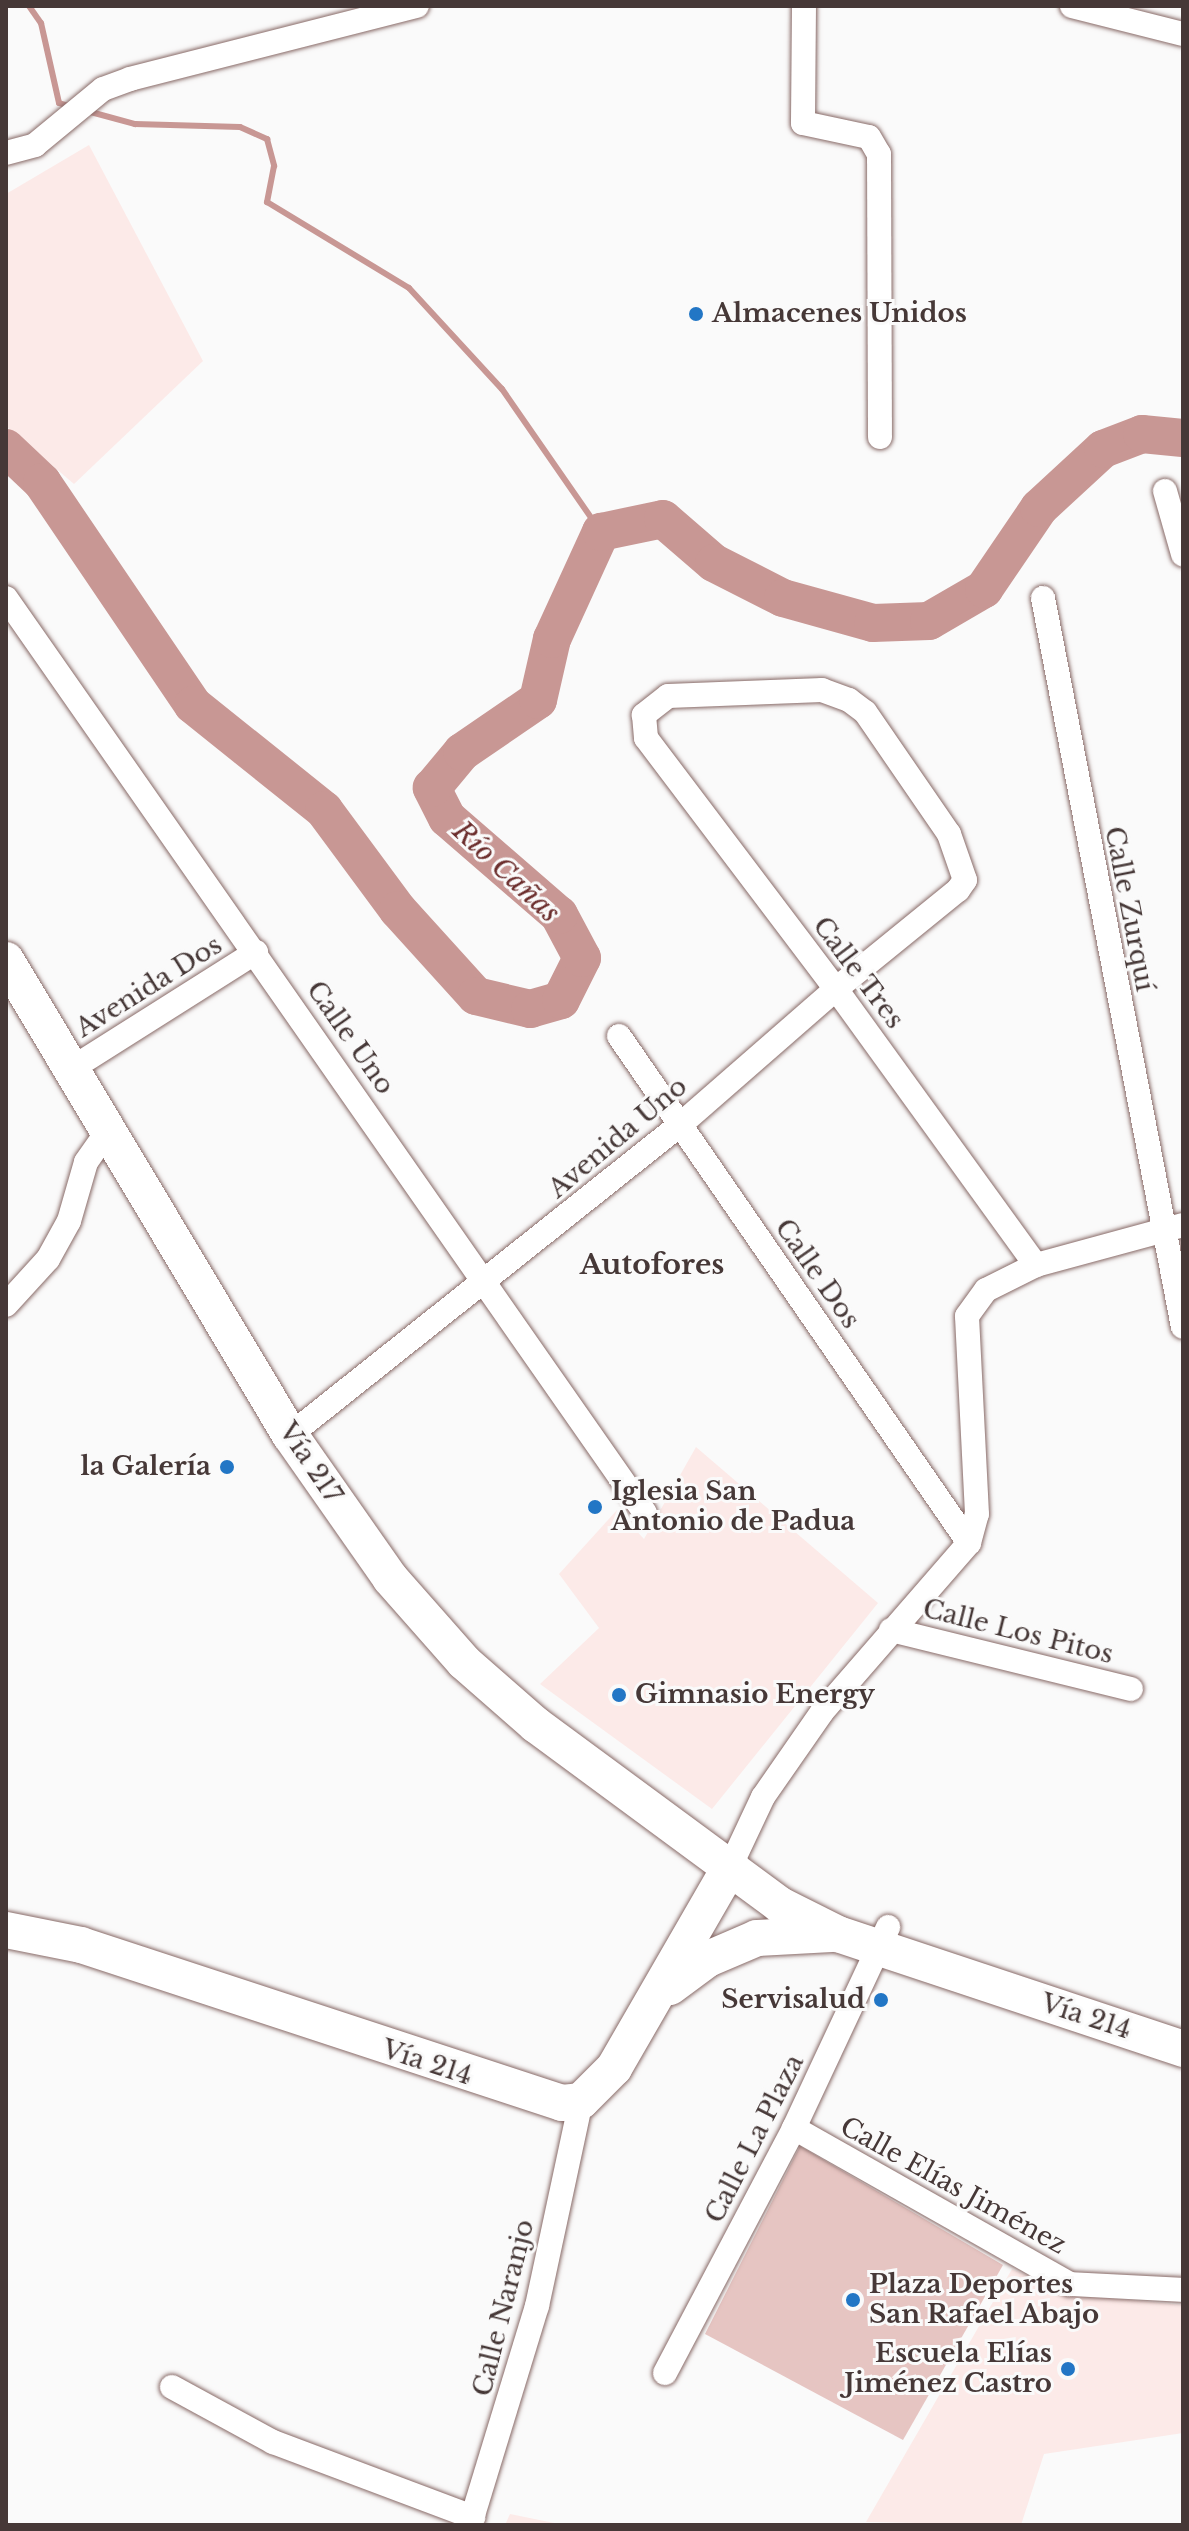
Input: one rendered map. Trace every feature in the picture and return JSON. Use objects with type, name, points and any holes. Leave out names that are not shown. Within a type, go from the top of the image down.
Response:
[{"type":"main road","name":"Vía 217","points":[[6,960],[290,1435],[390,1578],[464,1662],[626,1793],[731,1865]]},
{"type":"main road","name":"Vía 214","points":[[731,1865],[756,1890],[838,1934],[882,1937],[1183,2025]]},
{"type":"main road","name":"Vía 214","points":[[731,1865],[882,1937],[1183,2049]]},
{"type":"main road","points":[[581,2101],[614,2068],[659,1995],[731,1865]]},
{"type":"main road","name":"Vía 214","points":[[6,1930],[81,1945],[546,2102],[581,2101]]},
{"type":"main road","points":[[659,1995],[733,1946],[794,1933],[838,1934]]},
{"type":"street","points":[[6,153],[35,145],[103,89],[417,6]]},
{"type":"street","points":[[804,6],[803,123],[869,137],[879,154],[880,437]]},
{"type":"street","points":[[1072,6],[1183,34]]},
{"type":"street","points":[[1165,491],[1183,554]]},
{"type":"street","name":"Calle Uno","points":[[6,598],[645,1513]]},
{"type":"street","name":"Calle Zurquí","points":[[1043,598],[1172,1228],[1183,1327]]},
{"type":"street","name":"Avenida Uno","points":[[290,1435],[680,1125],[836,989],[958,890],[966,870],[882,737],[849,700],[822,690],[692,694],[668,696],[644,715]]},
{"type":"street","name":"Calle Tres","points":[[644,715],[646,738],[836,989],[1036,1265]]},
{"type":"street","name":"Avenida Dos","points":[[71,1069],[256,952]]},
{"type":"street","name":"Calle Dos","points":[[619,1036],[969,1543]]},
{"type":"street","points":[[6,1305],[48,1259],[86,1162],[108,1131]]},
{"type":"street","points":[[731,1865],[782,1769],[891,1630],[969,1543],[977,1514],[967,1316],[986,1290],[1036,1265],[1172,1228]]},
{"type":"street","name":"Calle Los Pitos","points":[[891,1630],[1131,1689]]},
{"type":"street","name":"Calle La Plaza","points":[[665,2373],[794,2128],[882,1937]]},
{"type":"street","name":"Calle Naranjo","points":[[472,2521],[537,2306],[581,2101]]},
{"type":"street","name":"Calle Elías Jiménez","points":[[794,2128],[1070,2284],[1183,2290]]},
{"type":"street","points":[[172,2387],[273,2442],[472,2521]]},
{"type":"shaded area","points":[[89,145],[203,361],[74,484],[6,426],[6,194]]},
{"type":"shaded area","points":[[696,1447],[878,1603],[712,1809],[540,1684],[599,1628],[559,1574],[617,1510],[644,1539]]},
{"type":"shaded area","name":"Plaza Deportes San Rafael Abajo","points":[[800,2146],[1003,2265],[903,2440],[705,2334]]},
{"type":"shaded area","name":"Escuela Elías Jiménez Castro","points":[[1012,2269],[1075,2295],[1183,2305],[1183,2433],[1044,2454],[1021,2525],[866,2522]]},
{"type":"shaded area","points":[[510,2514],[564,2525],[505,2525]]},
{"type":"waterway","points":[[29,6],[41,23],[59,103],[72,107]]},
{"type":"waterway","points":[[87,111],[135,124],[240,127],[267,139],[274,166],[267,202],[409,288],[502,389],[601,532]]},
{"type":"waterway","name":"Río Cañas","points":[[6,448],[42,482],[193,705],[324,810],[398,910],[476,996],[530,1009],[561,1000],[582,958],[559,915],[447,818],[432,788],[462,752],[538,700],[552,639],[601,532],[663,519],[714,563],[783,598],[873,623],[929,621],[984,589],[1039,508],[1103,449],[1142,434],[1183,438]]},
{"type":"place","name":"Almacenes Unidos","points":[[696,314]]},
{"type":"place","name":"la Galería","points":[[227,1467]]},
{"type":"place","name":"Iglesia San Antonio de Padua","points":[[595,1507]]},
{"type":"place","name":"Gimnasio Energy","points":[[619,1695]]},
{"type":"place","name":"Servisalud","points":[[881,2000]]},
{"type":"place","name":"Plaza Deportes San Rafael Abajo","points":[[853,2300]]},
{"type":"place","name":"Escuela Elías Jiménez Castro","points":[[1068,2369]]},
{"type":"district","name":"Autofores","points":[[652,1265]]}]
